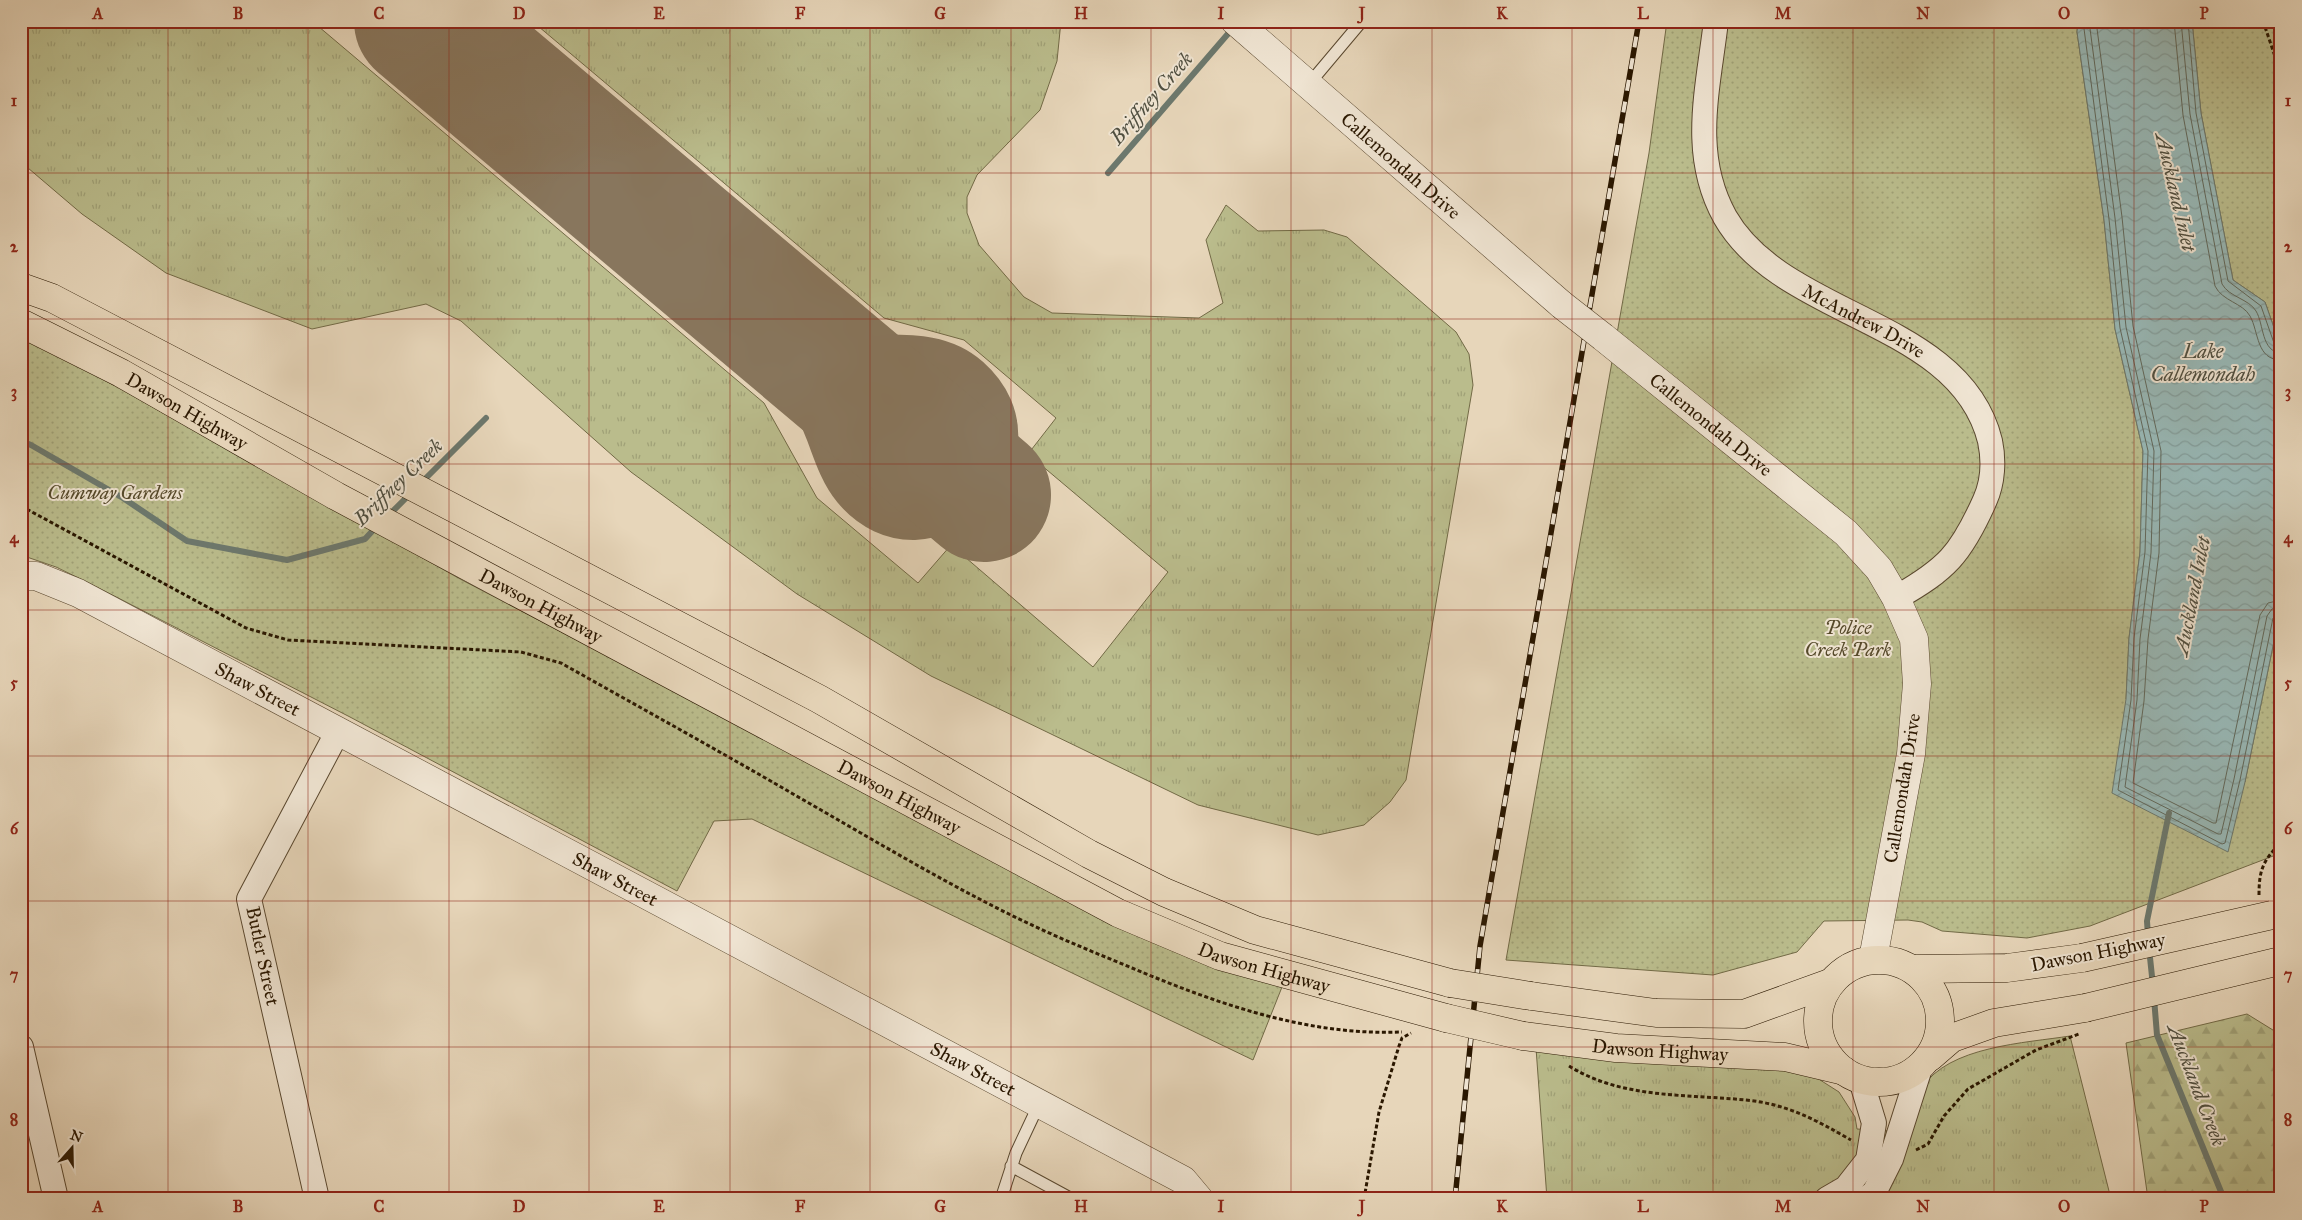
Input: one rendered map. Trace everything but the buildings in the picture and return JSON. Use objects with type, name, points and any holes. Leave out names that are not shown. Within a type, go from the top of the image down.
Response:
[{"type":"highway","name":"Dawson Highway","points":[[21,287],[52,298],[819,699],[1089,854],[1164,892],[1255,930],[1450,983],[1656,1013],[1744,1014],[1830,983]]},
{"type":"highway","name":"Dawson Highway","points":[[21,323],[121,373],[336,496],[1118,913],[1220,956],[1446,1018],[1523,1036],[1616,1048],[1785,1057],[1853,1076]]},
{"type":"highway","name":"Dawson Highway","points":[[1912,968],[1963,966],[2006,968],[2082,958],[2271,908]]},
{"type":"highway","points":[[1924,1063],[1938,1040],[1942,1020],[1938,1000],[1927,982],[1912,968],[1893,961],[1873,959],[1849,967],[1830,983],[1820,1001],[1817,1020],[1820,1040],[1830,1058],[1853,1076],[1889,1081],[1902,1078],[1924,1063],[1952,1038],[1994,1023],[2083,1021],[2281,961]]},
{"type":"street","name":"Callemondah Drive","points":[[1235,21],[1562,305],[1846,533],[1879,569],[1896,598],[1914,639],[1918,684],[1910,754],[1873,959]]},
{"type":"street","name":"McAndrew Drive","points":[[1716,21],[1704,126],[1704,155],[1711,188],[1726,218],[1746,247],[1792,281],[1914,348],[1948,372],[1972,400],[1986,425],[1993,455],[1990,490],[1973,528],[1952,559],[1926,580],[1896,598]]},
{"type":"street","name":"Shaw Street","points":[[21,576],[36,576],[78,593],[1183,1180],[1200,1199]]},
{"type":"street","name":"Butler Street","points":[[317,1199],[249,899],[338,731]]},
{"type":"street","points":[[21,1047],[56,1199]]},
{"type":"street","points":[[1865,1199],[1874,1193],[1894,1149],[1924,1063]]},
{"type":"street","points":[[1827,1199],[1846,1188],[1868,1160],[1874,1123],[1853,1076]]},
{"type":"lane","points":[[1309,84],[1362,21]]},
{"type":"lane","points":[[1001,1199],[1011,1166],[1039,1104]]},
{"type":"lane","points":[[1011,1166],[1072,1199]]},
{"type":"path","points":[[2262,21],[2281,74]]},
{"type":"path","points":[[21,506],[246,628],[288,640],[521,652],[560,663],[926,870],[1017,918],[1083,948],[1168,983],[1268,1018],[1378,1033],[1415,1031],[1402,1038],[1399,1046],[1379,1112],[1364,1199]]},
{"type":"path","points":[[2271,908],[2259,874],[2271,852],[2281,842]]},
{"type":"path","points":[[1894,1149],[1920,1150],[1928,1144],[1944,1116],[1968,1089],[2083,1021]]},
{"type":"path","points":[[1563,1062],[1583,1075],[1633,1090],[1747,1100],[1799,1112],[1853,1142],[1870,1147]]},
{"type":"green space","points":[[21,21],[312,21],[764,403],[817,498],[918,583],[951,545],[1093,667],[1168,572],[1028,454],[1056,418],[964,340],[884,318],[532,21],[1061,21],[1057,61],[1040,110],[977,175],[967,197],[967,213],[979,245],[1024,297],[1052,313],[1199,318],[1223,303],[1206,240],[1226,205],[1258,231],[1324,230],[1347,237],[1456,332],[1469,354],[1473,385],[1406,780],[1390,802],[1364,825],[1318,835],[1198,805],[931,676],[797,594],[631,472],[461,321],[426,304],[312,329],[166,273],[82,214],[21,162]]},
{"type":"green space","name":"Police Creek Park","points":[[1667,21],[2078,21],[2077,32],[2104,220],[2115,329],[2143,451],[2140,552],[2129,638],[2126,699],[2245,782],[2281,607],[2281,853],[2090,926],[2027,938],[1942,931],[1922,922],[1908,920],[1824,921],[1797,952],[1713,975],[1506,960],[1649,153]]},
{"type":"green space","points":[[2192,21],[2281,21],[2281,348],[2265,302],[2233,280],[2201,113]]},
{"type":"green space","name":"Cumway Gardens","points":[[21,337],[72,362],[462,580],[617,661],[1227,970],[1282,987],[1253,1060],[752,819],[714,821],[677,891],[350,717],[89,583],[56,567],[21,555]]},
{"type":"green space","points":[[2247,1014],[2281,1035],[2281,1199],[2148,1199],[2126,1043]]},
{"type":"green space","points":[[2070,1036],[2111,1199],[1547,1199],[1536,1048],[1756,1064],[1817,1078],[1839,1092],[1855,1117],[1857,1129],[1908,1132],[1922,1088],[1934,1074],[1950,1063],[1969,1055],[2011,1044]]},
{"type":"water","name":"Lake Callemondah","points":[[2078,21],[2192,21],[2201,113],[2233,280],[2265,302],[2281,348],[2281,607],[2245,782],[2228,852],[2112,793],[2126,699],[2129,638],[2140,552],[2143,451],[2115,329],[2104,220],[2077,32]]},
{"type":"waterway","name":"Briffney Creek","points":[[1108,173],[1233,28]]},
{"type":"waterway","name":"Briffney Creek","points":[[420,484],[486,418]]},
{"type":"waterway","name":"Briffney Creek","points":[[21,441],[123,498],[187,541],[287,560],[365,539],[377,526]]},
{"type":"waterway","name":"Briffney Creek","points":[[388,516],[411,493]]},
{"type":"waterway","name":"Auckland Inlet","points":[[2148,936],[2147,921],[2169,813]]},
{"type":"waterway","name":"Auckland Creek","points":[[2149,948],[2153,986]]},
{"type":"waterway","name":"Auckland Creek","points":[[2154,998],[2157,1035],[2224,1199]]},
{"type":"taxiway","points":[[712,266],[810,345],[828,355],[847,360],[909,362],[929,365],[948,371],[965,382],[986,410],[991,439],[984,467],[967,490],[943,506],[915,513],[885,507],[858,485],[849,472],[843,458],[794,335]]},
{"type":"runway","points":[[421,21],[984,495]]},
{"type":"railway","points":[[1455,1199],[1480,946],[1639,21]]}]
